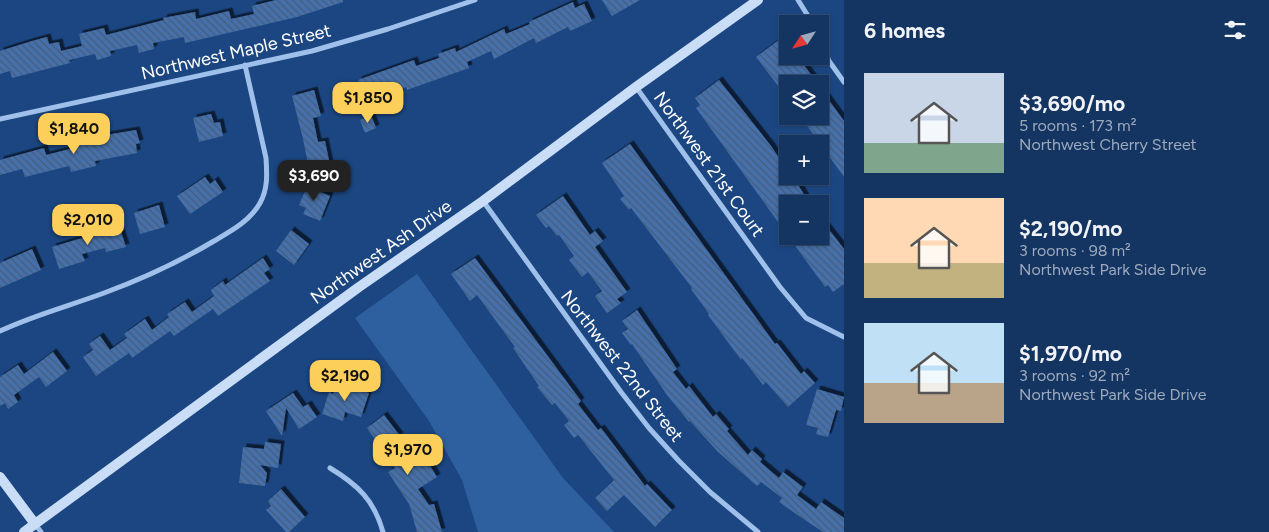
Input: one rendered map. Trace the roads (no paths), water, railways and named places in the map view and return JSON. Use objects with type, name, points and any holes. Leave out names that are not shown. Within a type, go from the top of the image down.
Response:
[{"type":"street","name":"Northwest Maple Street","points":[[0,119],[312,51],[388,29],[475,0]]},
{"type":"street","name":"Northwest Ash Drive","points":[[24,532],[38,528],[359,287],[482,201],[758,0]]},
{"type":"street","points":[[798,0],[807,15]]},
{"type":"street","points":[[829,61],[844,82]]},
{"type":"street","points":[[0,330],[58,307],[101,294],[145,277],[216,240],[241,224],[251,215],[260,203],[266,189],[267,173],[266,158],[245,65]]},
{"type":"street","name":"Northwest 21st Court","points":[[636,87],[780,287],[806,318],[844,337]]},
{"type":"street","name":"Northwest 22nd Street","points":[[482,201],[621,392],[650,428],[679,462],[710,492],[758,532]]},
{"type":"street","points":[[330,468],[347,478],[372,504],[383,532]]},
{"type":"street","points":[[0,477],[38,528]]}]
